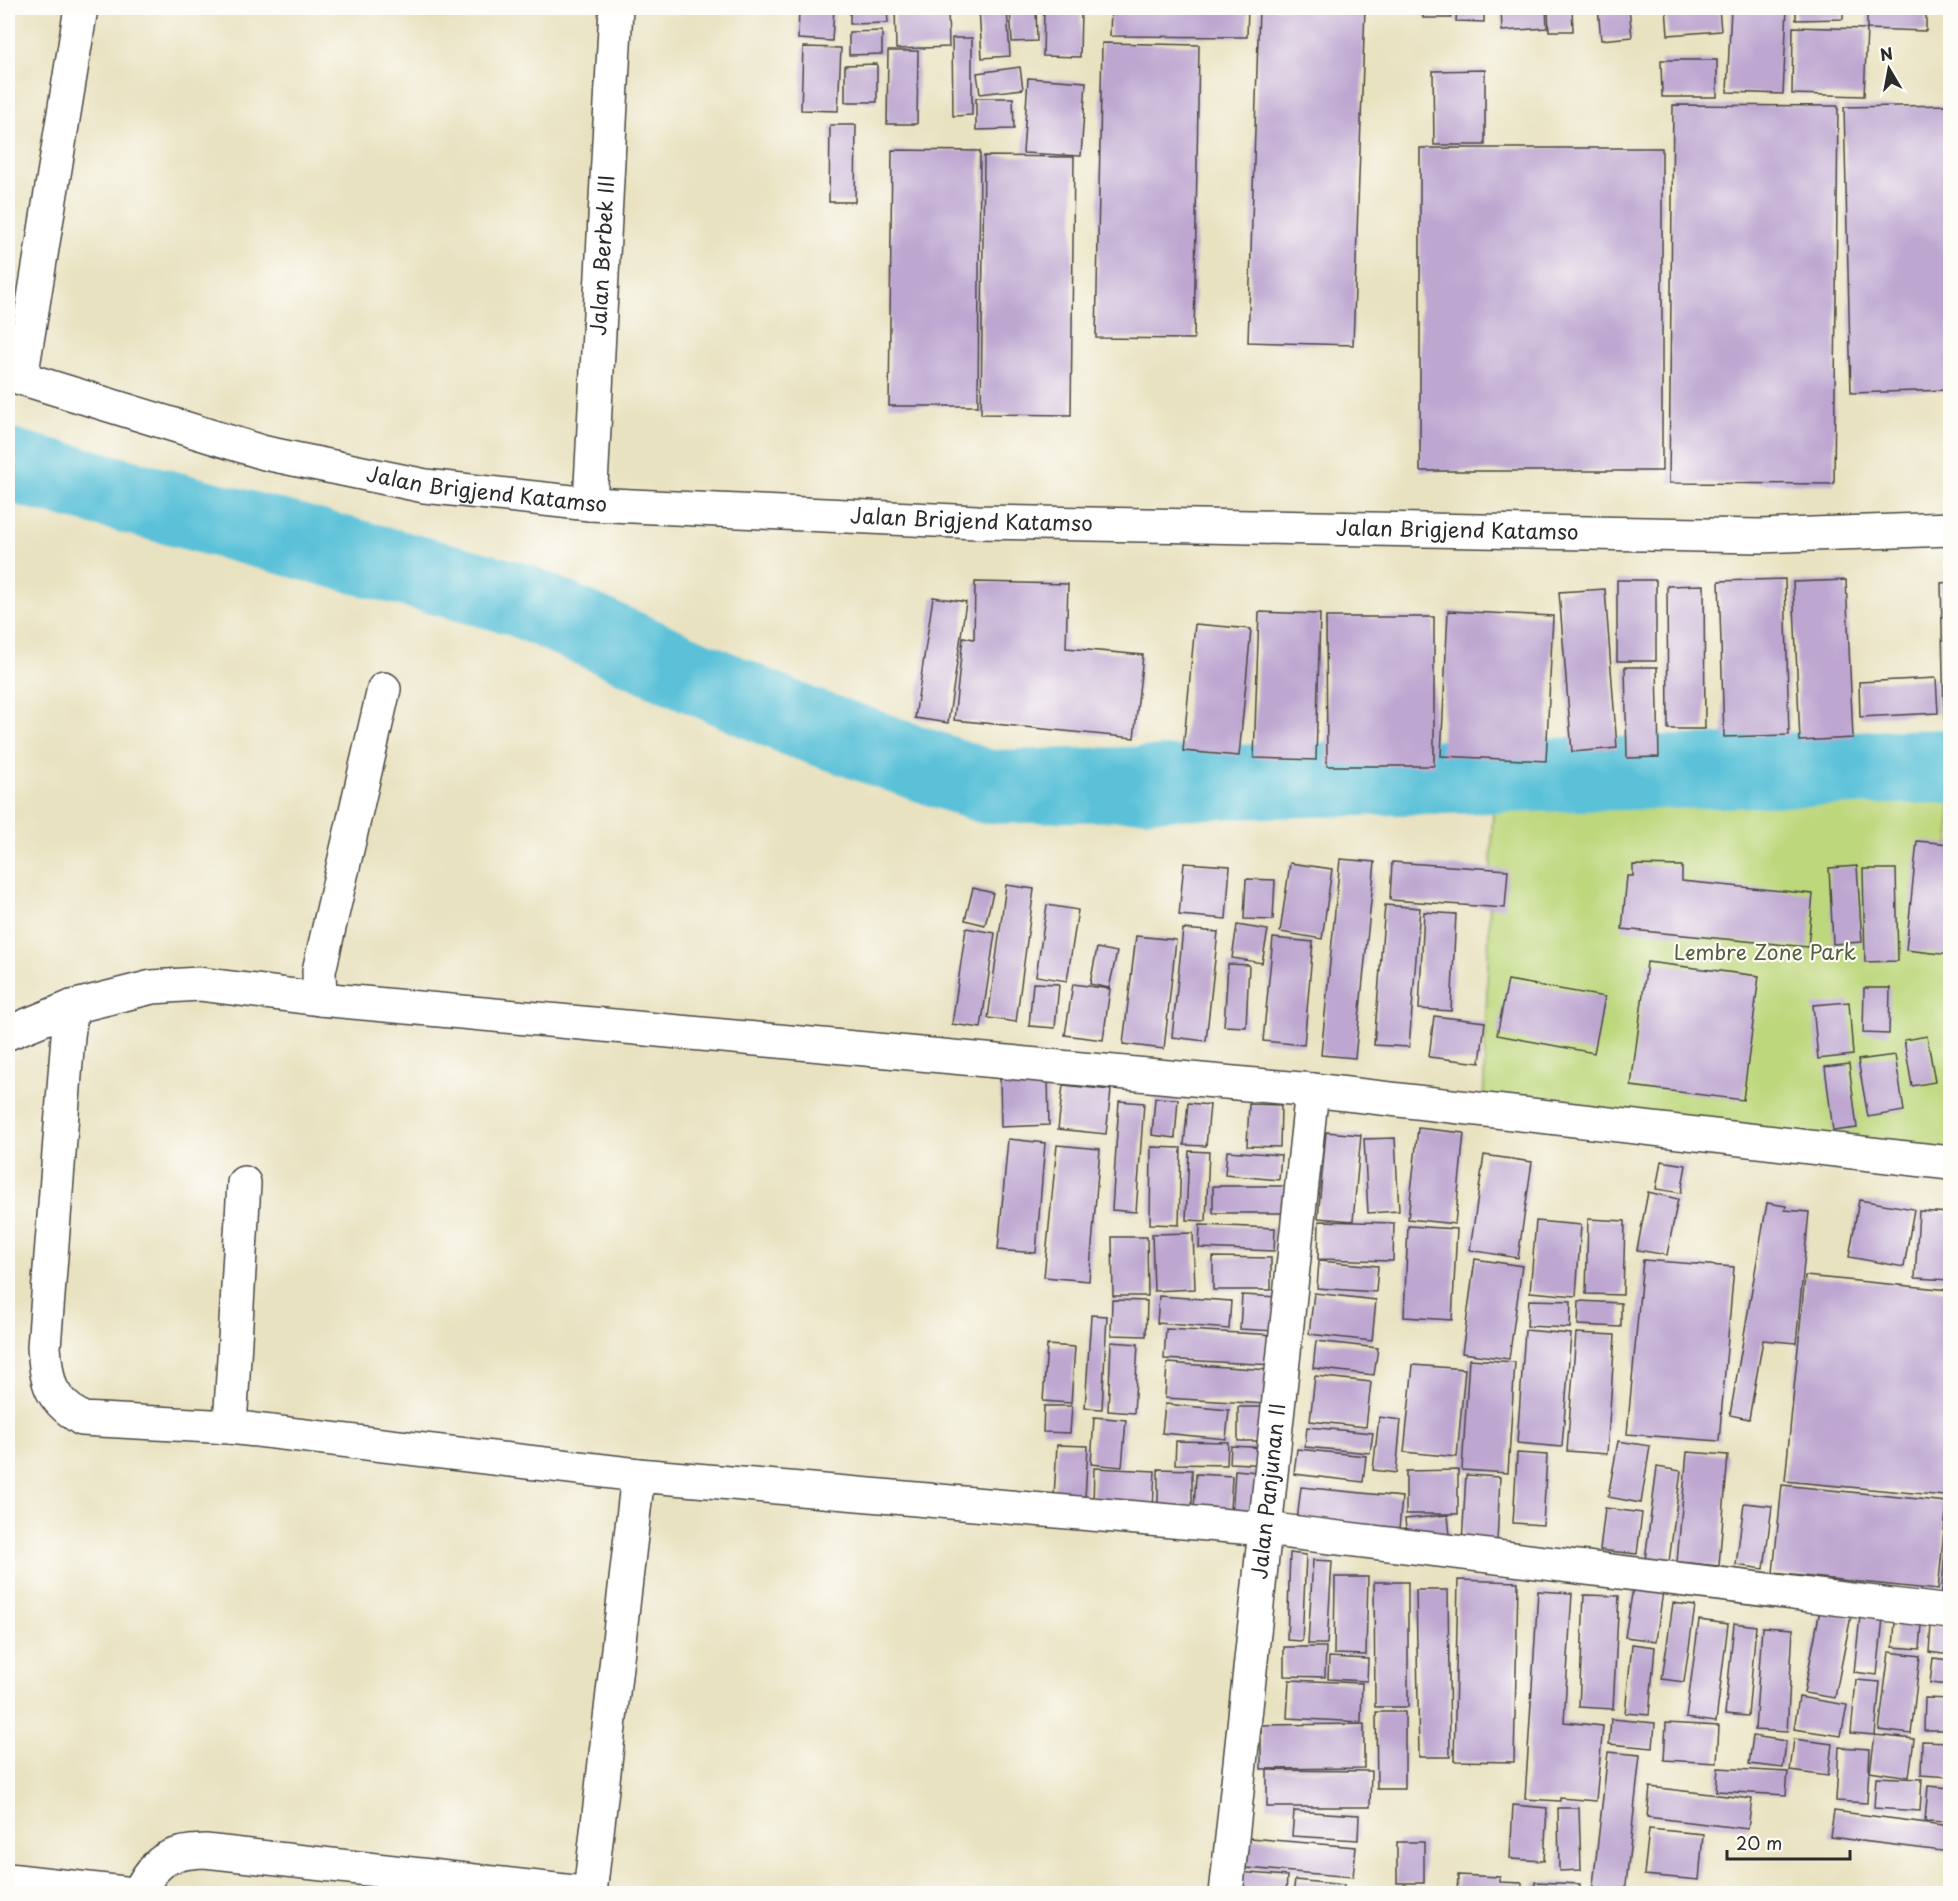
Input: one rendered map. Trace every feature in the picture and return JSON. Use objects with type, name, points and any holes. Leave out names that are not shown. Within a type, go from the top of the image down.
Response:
[{"type":"street","points":[[14,376],[81,8]]},
{"type":"street","name":"Jalan Berbek III","points":[[591,482],[616,8]]},
{"type":"street","name":"Jalan Brigjend Katamso","points":[[14,376],[265,453],[425,486],[591,482],[1012,523],[1760,536],[1950,529]]},
{"type":"street","points":[[320,999],[319,971],[384,689]]},
{"type":"street","points":[[8,1033],[72,1007],[152,987],[199,984],[320,999],[1312,1090],[1950,1163]]},
{"type":"street","points":[[72,1007],[44,1347],[48,1384],[63,1407],[82,1419],[230,1427],[638,1475],[1265,1529],[1950,1612]]},
{"type":"street","name":"Jalan Panjunan II","points":[[1226,1893],[1312,1090]]},
{"type":"street","points":[[230,1427],[244,1183]]},
{"type":"street","points":[[138,1893],[158,1862],[183,1852],[205,1851],[591,1893],[638,1475]]},
{"type":"street","points":[[8,1880],[132,1893]]},
{"type":"green space","name":"Lembre Zone Park","points":[[1950,761],[1950,1161],[1483,1110],[1494,776]]},
{"type":"building","points":[[799,8],[834,8],[832,41],[798,39]]},
{"type":"building","points":[[850,8],[887,8],[888,23],[850,24]]},
{"type":"building","points":[[895,8],[948,8],[949,47],[896,49]]},
{"type":"building","points":[[979,8],[1007,8],[1010,56],[982,58]]},
{"type":"building","points":[[1010,8],[1036,8],[1037,41],[1012,42]]},
{"type":"building","points":[[1044,8],[1081,8],[1080,57],[1043,56]]},
{"type":"building","points":[[1111,8],[1248,8],[1247,37],[1110,36]]},
{"type":"building","points":[[1259,8],[1365,8],[1353,345],[1248,342]]},
{"type":"building","points":[[1423,8],[1451,8],[1451,18],[1423,18]]},
{"type":"building","points":[[1457,8],[1484,8],[1484,22],[1456,21]]},
{"type":"building","points":[[1501,8],[1546,8],[1547,28],[1502,31]]},
{"type":"building","points":[[1548,8],[1572,8],[1573,31],[1549,31]]},
{"type":"building","points":[[1598,8],[1629,8],[1632,37],[1601,40]]},
{"type":"building","points":[[1666,8],[1719,8],[1721,31],[1668,35]]},
{"type":"building","points":[[1731,8],[1787,8],[1783,94],[1727,92]]},
{"type":"building","points":[[1796,8],[1843,8],[1843,19],[1796,20]]},
{"type":"building","points":[[1867,8],[1926,8],[1926,31],[1867,29]]},
{"type":"building","points":[[1793,27],[1867,29],[1864,96],[1792,94]]},
{"type":"building","points":[[882,31],[882,54],[849,55],[849,32]]},
{"type":"building","points":[[952,38],[972,38],[972,115],[953,116]]},
{"type":"building","points":[[1102,43],[1199,45],[1194,339],[1096,338]]},
{"type":"building","points":[[803,47],[841,48],[838,111],[801,110]]},
{"type":"building","points":[[888,51],[918,51],[917,124],[887,124]]},
{"type":"building","points":[[1661,60],[1717,60],[1717,97],[1662,97]]},
{"type":"building","points":[[877,64],[877,102],[845,102],[845,65]]},
{"type":"building","points":[[1020,67],[1023,89],[980,94],[977,73]]},
{"type":"building","points":[[1485,70],[1485,145],[1434,145],[1433,71]]},
{"type":"building","points":[[1028,78],[1086,82],[1081,156],[1023,153]]},
{"type":"building","points":[[976,98],[1013,98],[1014,129],[976,130]]},
{"type":"building","points":[[1673,105],[1838,106],[1834,484],[1669,483]]},
{"type":"building","points":[[1950,105],[1950,390],[1851,393],[1844,107]]},
{"type":"building","points":[[830,125],[856,125],[855,202],[829,202]]},
{"type":"building","points":[[1420,148],[1662,148],[1662,471],[1420,471]]},
{"type":"building","points":[[892,150],[980,151],[978,406],[889,406]]},
{"type":"building","points":[[984,156],[1074,157],[1071,415],[981,414]]},
{"type":"building","points":[[1785,579],[1789,735],[1724,737],[1719,581]]},
{"type":"building","points":[[1617,580],[1656,580],[1656,661],[1617,661]]},
{"type":"building","points":[[1846,580],[1853,738],[1800,741],[1793,582]]},
{"type":"building","points":[[975,582],[1068,584],[1066,648],[1143,655],[1134,738],[954,720],[963,637],[974,639]]},
{"type":"building","points":[[1950,582],[1950,717],[1944,718],[1941,583]]},
{"type":"building","points":[[1704,585],[1705,729],[1668,729],[1667,586]]},
{"type":"building","points":[[1605,589],[1617,748],[1572,752],[1559,592]]},
{"type":"building","points":[[933,597],[966,602],[948,723],[915,718]]},
{"type":"building","points":[[1448,611],[1553,616],[1546,761],[1441,756]]},
{"type":"building","points":[[1259,612],[1320,614],[1316,760],[1254,758]]},
{"type":"building","points":[[1326,617],[1434,617],[1434,766],[1327,766]]},
{"type":"building","points":[[1195,624],[1251,629],[1239,756],[1183,751]]},
{"type":"building","points":[[1625,667],[1657,667],[1659,757],[1627,758]]},
{"type":"building","points":[[1936,678],[1938,713],[1860,717],[1859,682]]},
{"type":"building","points":[[1917,841],[1950,844],[1950,955],[1906,950]]},
{"type":"building","points":[[1340,859],[1375,862],[1355,1058],[1321,1055]]},
{"type":"building","points":[[1392,862],[1508,870],[1505,908],[1390,900]]},
{"type":"building","points":[[1184,863],[1230,866],[1226,919],[1179,915]]},
{"type":"building","points":[[1290,863],[1332,869],[1322,939],[1280,932]]},
{"type":"building","points":[[1633,865],[1682,866],[1682,881],[1813,894],[1808,947],[1622,929],[1627,876],[1633,876]]},
{"type":"building","points":[[1857,866],[1862,942],[1833,944],[1829,868]]},
{"type":"building","points":[[1863,869],[1896,869],[1898,961],[1865,962]]},
{"type":"building","points":[[1246,879],[1275,880],[1273,920],[1244,919]]},
{"type":"building","points":[[1006,885],[1034,889],[1016,1022],[988,1018]]},
{"type":"building","points":[[973,888],[993,893],[985,925],[965,920]]},
{"type":"building","points":[[1047,905],[1078,910],[1067,981],[1036,976]]},
{"type":"building","points":[[1385,905],[1420,908],[1409,1047],[1374,1045]]},
{"type":"building","points":[[1424,912],[1456,914],[1451,1011],[1419,1009]]},
{"type":"building","points":[[1237,925],[1268,930],[1262,963],[1232,958]]},
{"type":"building","points":[[966,928],[995,933],[981,1028],[952,1024]]},
{"type":"building","points":[[1183,929],[1218,932],[1206,1041],[1172,1037]]},
{"type":"building","points":[[1136,936],[1176,940],[1164,1049],[1123,1044]]},
{"type":"building","points":[[1273,938],[1313,942],[1304,1045],[1263,1041]]},
{"type":"building","points":[[1097,948],[1117,952],[1109,988],[1090,984]]},
{"type":"building","points":[[1647,962],[1759,976],[1743,1100],[1631,1086]]},
{"type":"building","points":[[1228,964],[1249,965],[1246,1027],[1224,1026]]},
{"type":"building","points":[[1508,980],[1605,997],[1594,1053],[1497,1035]]},
{"type":"building","points":[[1033,983],[1059,984],[1055,1028],[1029,1026]]},
{"type":"building","points":[[1073,984],[1110,989],[1103,1040],[1065,1035]]},
{"type":"building","points":[[1864,988],[1890,988],[1889,1034],[1863,1033]]},
{"type":"building","points":[[1849,1002],[1853,1055],[1818,1059],[1813,1005]]},
{"type":"building","points":[[1434,1016],[1485,1022],[1480,1063],[1429,1057]]},
{"type":"building","points":[[1927,1036],[1935,1082],[1912,1086],[1904,1040]]},
{"type":"building","points":[[1895,1055],[1904,1111],[1868,1117],[1858,1060]]},
{"type":"building","points":[[1849,1064],[1857,1128],[1833,1131],[1825,1067]]},
{"type":"building","points":[[1048,1076],[1049,1125],[1001,1127],[1000,1078]]},
{"type":"building","points":[[1063,1085],[1111,1090],[1106,1134],[1058,1129]]},
{"type":"building","points":[[1155,1098],[1178,1099],[1175,1138],[1152,1135]]},
{"type":"building","points":[[1119,1101],[1144,1103],[1136,1212],[1112,1210]]},
{"type":"building","points":[[1188,1103],[1210,1105],[1206,1146],[1184,1145]]},
{"type":"building","points":[[1249,1104],[1281,1105],[1280,1147],[1247,1146]]},
{"type":"building","points":[[1418,1128],[1464,1133],[1455,1224],[1408,1219]]},
{"type":"building","points":[[1326,1132],[1361,1135],[1353,1221],[1318,1218]]},
{"type":"building","points":[[1395,1138],[1399,1211],[1368,1213],[1364,1139]]},
{"type":"building","points":[[1008,1139],[1045,1143],[1036,1253],[998,1250]]},
{"type":"building","points":[[1057,1145],[1100,1149],[1089,1281],[1044,1277]]},
{"type":"building","points":[[1151,1147],[1181,1148],[1179,1225],[1150,1224]]},
{"type":"building","points":[[1189,1151],[1209,1152],[1206,1221],[1186,1220]]},
{"type":"building","points":[[1227,1151],[1281,1155],[1279,1180],[1225,1175]]},
{"type":"building","points":[[1484,1155],[1532,1162],[1518,1258],[1470,1250]]},
{"type":"building","points":[[1661,1161],[1686,1165],[1681,1193],[1656,1189]]},
{"type":"building","points":[[1213,1186],[1285,1186],[1285,1213],[1213,1213]]},
{"type":"building","points":[[1648,1192],[1678,1199],[1667,1255],[1637,1250]]},
{"type":"building","points":[[1859,1200],[1914,1209],[1904,1267],[1849,1257]]},
{"type":"building","points":[[1767,1203],[1786,1206],[1785,1210],[1809,1212],[1796,1343],[1763,1340],[1749,1419],[1730,1415]]},
{"type":"building","points":[[1919,1211],[1950,1213],[1950,1280],[1915,1278]]},
{"type":"building","points":[[1588,1219],[1625,1221],[1623,1295],[1586,1294]]},
{"type":"building","points":[[1319,1221],[1394,1223],[1393,1261],[1318,1259]]},
{"type":"building","points":[[1536,1221],[1581,1225],[1576,1296],[1530,1292]]},
{"type":"building","points":[[1200,1225],[1275,1228],[1274,1251],[1199,1248]]},
{"type":"building","points":[[1408,1226],[1457,1229],[1452,1320],[1404,1317]]},
{"type":"building","points":[[1193,1233],[1195,1289],[1154,1291],[1152,1234]]},
{"type":"building","points":[[1112,1237],[1147,1237],[1148,1296],[1113,1296]]},
{"type":"building","points":[[1213,1257],[1271,1258],[1271,1290],[1213,1290]]},
{"type":"building","points":[[1475,1259],[1522,1266],[1509,1359],[1462,1353]]},
{"type":"building","points":[[1643,1260],[1734,1267],[1719,1441],[1627,1434]]},
{"type":"building","points":[[1319,1261],[1378,1266],[1376,1292],[1317,1288]]},
{"type":"building","points":[[1805,1276],[1950,1290],[1950,1441],[1945,1496],[1785,1481]]},
{"type":"building","points":[[1314,1293],[1376,1300],[1372,1341],[1309,1334]]},
{"type":"building","points":[[1242,1295],[1278,1297],[1275,1331],[1240,1329]]},
{"type":"building","points":[[1159,1296],[1231,1301],[1229,1329],[1157,1323]]},
{"type":"building","points":[[1112,1300],[1147,1301],[1146,1336],[1111,1335]]},
{"type":"building","points":[[1529,1300],[1571,1301],[1570,1328],[1527,1326]]},
{"type":"building","points":[[1579,1301],[1621,1303],[1621,1327],[1578,1325]]},
{"type":"building","points":[[1091,1315],[1107,1316],[1102,1409],[1085,1408]]},
{"type":"building","points":[[1166,1329],[1276,1335],[1274,1365],[1164,1359]]},
{"type":"building","points":[[1525,1330],[1571,1334],[1562,1447],[1517,1443]]},
{"type":"building","points":[[1576,1333],[1615,1335],[1607,1454],[1567,1451]]},
{"type":"building","points":[[1316,1341],[1378,1348],[1374,1375],[1313,1368]]},
{"type":"building","points":[[1111,1342],[1138,1344],[1134,1413],[1108,1411]]},
{"type":"building","points":[[1047,1345],[1075,1347],[1071,1403],[1043,1401]]},
{"type":"building","points":[[1469,1359],[1515,1362],[1508,1473],[1462,1470]]},
{"type":"building","points":[[1167,1363],[1269,1370],[1266,1404],[1165,1398]]},
{"type":"building","points":[[1413,1365],[1465,1369],[1457,1457],[1404,1452]]},
{"type":"building","points":[[1315,1376],[1371,1382],[1366,1427],[1310,1421]]},
{"type":"building","points":[[1165,1404],[1229,1410],[1226,1439],[1162,1433]]},
{"type":"building","points":[[1044,1406],[1072,1406],[1070,1433],[1043,1432]]},
{"type":"building","points":[[1238,1407],[1272,1407],[1272,1441],[1238,1441]]},
{"type":"building","points":[[1094,1417],[1126,1420],[1122,1467],[1091,1464]]},
{"type":"building","points":[[1379,1417],[1401,1420],[1396,1473],[1373,1470]]},
{"type":"building","points":[[1307,1427],[1373,1433],[1370,1453],[1305,1447]]},
{"type":"building","points":[[1176,1441],[1228,1442],[1227,1465],[1175,1464]]},
{"type":"building","points":[[1618,1441],[1650,1446],[1641,1503],[1608,1497]]},
{"type":"building","points":[[1057,1445],[1088,1446],[1085,1498],[1054,1497]]},
{"type":"building","points":[[1231,1446],[1270,1448],[1269,1465],[1230,1463]]},
{"type":"building","points":[[1297,1449],[1366,1456],[1363,1482],[1294,1474]]},
{"type":"building","points":[[1687,1452],[1728,1455],[1719,1566],[1677,1562]]},
{"type":"building","points":[[1517,1453],[1547,1455],[1543,1525],[1513,1523]]},
{"type":"building","points":[[1657,1467],[1681,1471],[1669,1562],[1645,1560]]},
{"type":"building","points":[[1094,1468],[1155,1471],[1153,1508],[1093,1504]]},
{"type":"building","points":[[1158,1469],[1192,1470],[1192,1509],[1158,1509]]},
{"type":"building","points":[[1235,1470],[1269,1473],[1265,1519],[1232,1516]]},
{"type":"building","points":[[1458,1470],[1458,1514],[1406,1514],[1406,1471]]},
{"type":"building","points":[[1196,1474],[1232,1476],[1230,1511],[1194,1509]]},
{"type":"building","points":[[1466,1475],[1500,1477],[1497,1544],[1462,1543]]},
{"type":"building","points":[[1782,1485],[1947,1502],[1938,1590],[1773,1573]]},
{"type":"building","points":[[1301,1487],[1402,1497],[1399,1530],[1297,1521]]},
{"type":"building","points":[[1744,1503],[1772,1506],[1764,1569],[1736,1565]]},
{"type":"building","points":[[1605,1508],[1642,1513],[1637,1554],[1600,1550]]},
{"type":"building","points":[[1448,1515],[1450,1536],[1407,1540],[1405,1519]]},
{"type":"building","points":[[1950,1519],[1950,1547],[1945,1546]]},
{"type":"building","points":[[1945,1551],[1950,1552],[1950,1602],[1941,1601]]},
{"type":"building","points":[[1290,1553],[1306,1555],[1302,1641],[1287,1640]]},
{"type":"building","points":[[1313,1560],[1332,1561],[1327,1644],[1308,1644]]},
{"type":"building","points":[[1335,1577],[1368,1577],[1366,1655],[1334,1654]]},
{"type":"building","points":[[1458,1580],[1518,1582],[1514,1762],[1454,1761]]},
{"type":"building","points":[[1374,1582],[1408,1582],[1408,1707],[1375,1707]]},
{"type":"building","points":[[1633,1588],[1663,1591],[1656,1641],[1625,1637]]},
{"type":"building","points":[[1416,1590],[1448,1590],[1450,1757],[1419,1757]]},
{"type":"building","points":[[1538,1591],[1572,1593],[1564,1722],[1603,1726],[1596,1801],[1560,1798],[1560,1801],[1525,1799]]},
{"type":"building","points":[[1584,1595],[1619,1596],[1613,1709],[1579,1707]]},
{"type":"building","points":[[1673,1603],[1695,1606],[1684,1682],[1662,1679]]},
{"type":"building","points":[[1820,1610],[1851,1616],[1835,1698],[1804,1693]]},
{"type":"building","points":[[1896,1610],[1923,1612],[1920,1649],[1893,1647]]},
{"type":"building","points":[[1860,1616],[1883,1618],[1877,1675],[1854,1672]]},
{"type":"building","points":[[1699,1620],[1728,1624],[1716,1722],[1686,1718]]},
{"type":"building","points":[[1734,1623],[1756,1626],[1748,1716],[1725,1714]]},
{"type":"building","points":[[1931,1625],[1950,1627],[1950,1655],[1929,1652]]},
{"type":"building","points":[[1762,1627],[1793,1629],[1787,1732],[1755,1730]]},
{"type":"building","points":[[1632,1644],[1655,1647],[1649,1715],[1625,1713]]},
{"type":"building","points":[[1284,1647],[1326,1647],[1325,1677],[1284,1676]]},
{"type":"building","points":[[1889,1652],[1920,1656],[1911,1734],[1879,1730]]},
{"type":"building","points":[[1329,1657],[1368,1659],[1367,1681],[1328,1679]]},
{"type":"building","points":[[1933,1658],[1950,1660],[1950,1685],[1930,1683]]},
{"type":"building","points":[[1289,1680],[1362,1683],[1361,1722],[1287,1718]]},
{"type":"building","points":[[1856,1680],[1880,1682],[1875,1735],[1851,1733]]},
{"type":"building","points":[[1799,1697],[1847,1705],[1841,1736],[1794,1729]]},
{"type":"building","points":[[1925,1698],[1950,1699],[1950,1730],[1924,1730]]},
{"type":"building","points":[[1376,1712],[1405,1712],[1405,1789],[1377,1789]]},
{"type":"building","points":[[1611,1719],[1655,1723],[1653,1748],[1609,1744]]},
{"type":"building","points":[[1666,1723],[1719,1726],[1717,1763],[1664,1760]]},
{"type":"building","points":[[1364,1724],[1364,1768],[1261,1769],[1261,1725]]},
{"type":"building","points":[[1875,1735],[1914,1739],[1909,1777],[1870,1771]]},
{"type":"building","points":[[1753,1736],[1786,1741],[1783,1768],[1749,1764]]},
{"type":"building","points":[[1794,1739],[1832,1744],[1828,1776],[1790,1771]]},
{"type":"building","points":[[1922,1741],[1950,1742],[1950,1777],[1921,1775]]},
{"type":"building","points":[[1839,1747],[1870,1749],[1867,1803],[1836,1801]]},
{"type":"building","points":[[1608,1752],[1640,1755],[1625,1894],[1592,1894]]},
{"type":"building","points":[[1718,1768],[1788,1772],[1786,1795],[1716,1791]]},
{"type":"building","points":[[1267,1770],[1371,1771],[1370,1807],[1267,1807]]},
{"type":"building","points":[[1876,1777],[1922,1779],[1920,1811],[1874,1808]]},
{"type":"building","points":[[1928,1786],[1950,1788],[1950,1822],[1925,1821]]},
{"type":"building","points":[[1650,1787],[1752,1799],[1748,1829],[1647,1817]]},
{"type":"building","points":[[1513,1805],[1547,1808],[1544,1861],[1510,1859]]},
{"type":"building","points":[[1558,1808],[1579,1808],[1581,1870],[1559,1871]]},
{"type":"building","points":[[1294,1811],[1359,1815],[1358,1840],[1292,1836]]},
{"type":"building","points":[[1834,1811],[1950,1826],[1950,1852],[1830,1837]]},
{"type":"building","points":[[1649,1829],[1703,1834],[1699,1880],[1644,1875]]},
{"type":"building","points":[[1249,1838],[1356,1847],[1353,1877],[1246,1868]]},
{"type":"building","points":[[1397,1842],[1424,1842],[1424,1883],[1397,1883]]},
{"type":"building","points":[[1237,1872],[1287,1876],[1286,1894],[1235,1891]]},
{"type":"building","points":[[1458,1875],[1500,1877],[1500,1882],[1522,1883],[1522,1894],[1457,1894]]},
{"type":"building","points":[[1295,1880],[1344,1885],[1343,1894],[1293,1894]]},
{"type":"building","points":[[1535,1882],[1580,1884],[1579,1894],[1534,1894]]},
{"type":"waterway","points":[[8,465],[518,599],[797,721],[987,787],[1950,766]]}]
